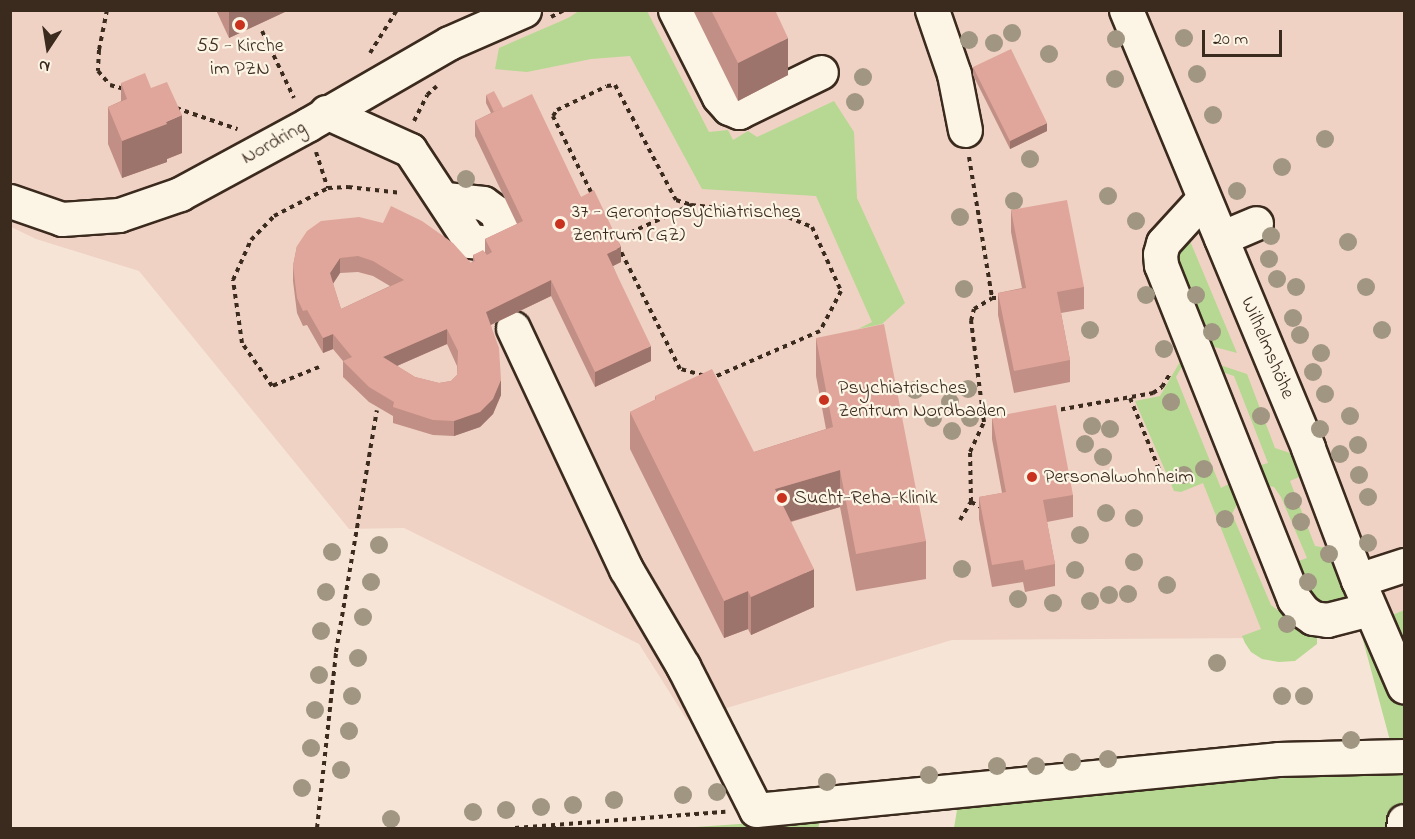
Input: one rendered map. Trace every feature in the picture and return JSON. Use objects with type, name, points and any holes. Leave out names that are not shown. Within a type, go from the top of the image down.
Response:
[{"type":"street","name":"Nordring","points":[[10,201],[62,219],[120,215],[180,194],[449,43],[524,10]]},
{"type":"street","points":[[675,10],[719,97],[729,108],[739,112],[821,72]]},
{"type":"street","points":[[932,10],[954,74],[965,130]]},
{"type":"street","name":"Wilhelmshöhe","points":[[1126,10],[1203,200],[1308,448],[1364,594],[1404,687]]},
{"type":"street","points":[[316,119],[410,150],[445,199]]},
{"type":"street","points":[[1203,200],[1163,243],[1160,254],[1161,265],[1294,599],[1303,611],[1313,618],[1321,619],[1364,594],[1404,565]]},
{"type":"street","points":[[1221,238],[1256,223]]},
{"type":"street","points":[[513,328],[626,569],[683,666],[756,810],[1278,759],[1404,756]]},
{"type":"street","points":[[1403,828],[1404,821]]},
{"type":"path","points":[[107,10],[99,50],[98,71],[110,85],[132,92]]},
{"type":"path","points":[[365,59],[397,10]]},
{"type":"path","points":[[262,31],[316,119],[328,188]]},
{"type":"path","points":[[615,85],[676,200],[691,204],[780,214],[812,226],[841,291],[820,331],[712,378],[680,369],[614,240],[553,116],[557,110],[607,86],[615,85]]},
{"type":"path","points":[[165,104],[244,130]]},
{"type":"path","points":[[965,130],[992,298]]},
{"type":"path","points":[[320,367],[272,386],[242,343],[233,280],[251,240],[274,216],[328,188],[348,186],[445,199]]},
{"type":"path","points":[[614,240],[691,204]]},
{"type":"path","points":[[960,520],[970,502],[970,452],[984,422],[971,321],[974,309],[992,298],[1003,299]]},
{"type":"path","points":[[1051,411],[1153,393],[1162,387],[1190,340]]},
{"type":"path","points":[[1130,398],[1162,479]]},
{"type":"path","points":[[317,828],[336,652],[377,410]]},
{"type":"path","points":[[984,422],[995,420]]},
{"type":"path","points":[[970,502],[985,509]]},
{"type":"path","points":[[515,828],[756,810]]},
{"type":"shaded area","name":"Psychiatrisches Zentrum Nordbaden","points":[[11,11],[1404,11],[1404,610],[1360,629],[1314,631],[1286,638],[952,640],[687,720],[639,644],[404,528],[349,529],[139,271],[36,239],[11,227]]},
{"type":"green space","points":[[579,11],[647,11],[709,132],[728,130],[733,140],[748,131],[757,137],[834,101],[854,132],[857,198],[905,303],[882,324],[858,329],[872,322],[816,196],[702,189],[630,56],[591,59],[527,72],[495,69],[499,48]]},
{"type":"green space","points":[[1184,239],[1190,241],[1237,353],[1200,343],[1174,254]]},
{"type":"green space","points":[[1184,355],[1186,359],[1176,377],[1221,488],[1238,479],[1243,492],[1232,514],[1271,605],[1285,616],[1317,633],[1317,644],[1295,661],[1279,662],[1262,659],[1251,652],[1245,643],[1242,636],[1261,629],[1203,483],[1181,492],[1174,491],[1135,401],[1160,396]]},
{"type":"green space","points":[[1208,361],[1247,374],[1275,448],[1299,456],[1306,474],[1290,481],[1315,546],[1339,550],[1348,589],[1341,604],[1317,608],[1288,565],[1307,558],[1281,497],[1274,487],[1257,484],[1251,468],[1268,463],[1234,376],[1210,368]]},
{"type":"green space","points":[[1404,610],[1404,828],[954,828],[959,798],[1368,773],[1399,774],[1360,629]]},
{"type":"green space","points":[[822,815],[818,828],[681,828],[740,824]]},
{"type":"building","points":[[711,10],[775,10],[788,38],[738,63]]},
{"type":"building","points":[[1011,49],[1047,123],[1010,141],[973,67]]},
{"type":"building","points":[[145,73],[151,88],[167,82],[182,115],[166,122],[167,124],[122,141],[108,107],[127,99],[121,83]]},
{"type":"building","points":[[494,91],[503,108],[494,112],[486,95]]},
{"type":"building","points":[[532,94],[581,197],[594,190],[621,247],[607,254],[651,346],[595,372],[551,280],[486,312],[499,348],[501,380],[493,399],[480,412],[454,421],[433,420],[393,407],[394,402],[369,387],[343,361],[352,357],[333,334],[323,338],[307,310],[303,311],[297,298],[293,266],[297,246],[307,231],[321,221],[359,217],[383,223],[391,206],[422,221],[453,243],[471,263],[475,261],[473,255],[483,250],[487,255],[492,252],[485,239],[523,221],[475,121]],"holes":[[[358,256],[373,261],[404,280],[341,309],[330,273],[340,258]],[[447,329],[458,351],[457,375],[451,381],[439,383],[415,377],[383,357]]]},
{"type":"building","points":[[1067,200],[1084,287],[1057,292],[1070,360],[1014,371],[998,293],[1026,288],[1011,210]]},
{"type":"building","name":"Sucht-Reha-Klinik","points":[[884,324],[926,541],[856,554],[840,470],[775,489],[814,569],[751,597],[748,591],[724,601],[630,412],[656,399],[655,396],[712,369],[754,452],[833,427],[816,338]]},
{"type":"building","name":"Personalwohnheim","points":[[1056,405],[1073,495],[1043,500],[1055,564],[1025,570],[1023,560],[992,565],[979,497],[1006,492],[992,417]]},
{"type":"place","name":"55 - Kirche im PZN","points":[[240,25]]},
{"type":"place","name":"37 - Gerontopsychiatrisches Zentrum (GZ)","points":[[560,224]]},
{"type":"place","name":"Psychiatrisches Zentrum Nordbaden","points":[[824,400]]},
{"type":"place","name":"Personalwohnheim","points":[[1032,477]]},
{"type":"place","name":"Sucht-Reha-Klinik","points":[[782,498]]}]
